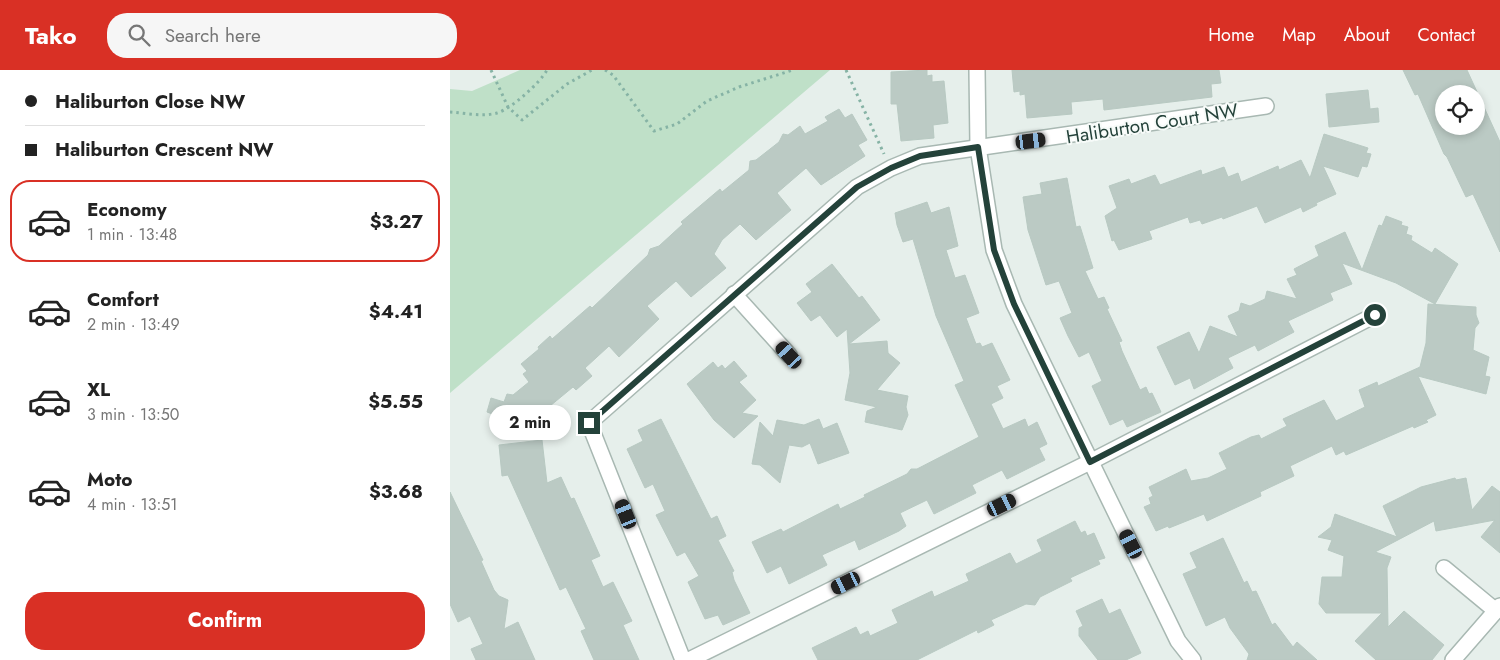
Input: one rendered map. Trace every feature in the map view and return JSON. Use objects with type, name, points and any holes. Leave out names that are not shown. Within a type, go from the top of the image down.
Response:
[{"type":"street","points":[[977,70],[978,147],[994,250],[1014,304],[1090,462],[1178,641],[1193,660]]},
{"type":"street","name":"Haliburton Court NW","points":[[683,660],[589,423],[857,187],[891,168],[920,156],[1266,106]]},
{"type":"street","points":[[734,294],[789,355]]},
{"type":"street","points":[[690,660],[1090,462],[1375,315]]},
{"type":"street","points":[[1444,568],[1498,609],[1453,660]]},
{"type":"path","points":[[491,70],[508,107],[522,120],[567,84],[592,70]]},
{"type":"path","points":[[450,112],[481,115],[498,113],[542,79],[547,70]]},
{"type":"path","points":[[605,70],[613,75],[654,131],[678,124],[707,101],[739,87],[794,70]]},
{"type":"path","points":[[846,70],[891,168]]},
{"type":"green space","points":[[520,70],[830,70],[450,393],[450,89],[472,91]]},
{"type":"building","points":[[927,70],[927,76],[932,75],[932,82],[944,81],[948,123],[933,125],[934,138],[901,141],[897,104],[891,104],[891,72]]},
{"type":"building","points":[[1012,70],[1219,70],[1221,83],[1211,84],[1212,97],[1104,110],[1103,99],[1071,102],[1072,114],[1027,118],[1025,94],[1020,95],[1020,91],[1014,92]]},
{"type":"building","points":[[1403,70],[1467,70],[1474,85],[1435,85],[1435,133],[1418,94],[1415,95]]},
{"type":"building","points":[[1368,90],[1370,109],[1378,108],[1379,122],[1329,127],[1326,94]]},
{"type":"building","points":[[839,109],[845,118],[852,114],[867,140],[858,145],[865,156],[821,185],[806,168],[777,193],[791,210],[756,240],[740,224],[722,240],[714,254],[726,268],[691,297],[676,281],[647,306],[659,319],[619,357],[609,346],[585,368],[592,376],[576,390],[573,387],[550,406],[541,436],[493,422],[495,415],[487,412],[491,398],[504,402],[507,394],[513,395],[529,382],[523,374],[527,371],[521,364],[539,349],[538,347],[550,336],[552,339],[590,306],[592,308],[648,255],[650,249],[659,246],[683,224],[681,222],[720,189],[722,192],[749,170],[750,161],[756,160],[779,142],[783,134],[788,135],[800,126],[805,134],[828,121],[825,117]]},
{"type":"building","points":[[1485,109],[1500,142],[1500,252],[1473,194],[1466,197],[1436,135],[1485,135]]},
{"type":"building","points":[[1324,134],[1368,148],[1366,153],[1371,154],[1367,167],[1362,166],[1358,177],[1323,166],[1336,194],[1316,203],[1317,205],[1303,212],[1301,207],[1265,223],[1257,206],[1223,219],[1222,217],[1202,224],[1200,220],[1190,223],[1188,217],[1149,231],[1152,239],[1119,250],[1114,240],[1112,241],[1105,216],[1117,208],[1109,186],[1129,179],[1131,184],[1155,175],[1160,185],[1201,170],[1202,175],[1224,167],[1228,177],[1238,173],[1241,182],[1278,166],[1279,170],[1301,160],[1310,178]]},
{"type":"building","points":[[1067,178],[1076,227],[1080,226],[1093,268],[1085,271],[1098,299],[1104,297],[1109,308],[1107,309],[1122,341],[1119,342],[1122,351],[1140,390],[1146,387],[1149,394],[1152,393],[1161,412],[1127,427],[1123,419],[1110,425],[1092,386],[1102,381],[1089,352],[1079,357],[1068,336],[1060,318],[1072,313],[1059,281],[1046,285],[1028,230],[1023,197],[1042,194],[1040,183]]},
{"type":"building","points":[[927,202],[931,213],[949,207],[958,246],[946,250],[955,278],[965,275],[979,313],[966,318],[976,344],[980,343],[982,347],[992,343],[1010,380],[997,386],[1003,398],[991,404],[1003,429],[1025,419],[1028,427],[1037,422],[1047,444],[1039,448],[1045,460],[1007,479],[1002,470],[972,485],[976,493],[934,514],[927,500],[900,513],[906,526],[899,531],[859,550],[855,540],[822,555],[827,565],[789,584],[781,566],[767,573],[752,542],[781,529],[783,532],[838,504],[840,509],[907,474],[911,469],[917,469],[979,437],[955,385],[964,381],[936,316],[913,239],[903,242],[897,225],[895,213]]},
{"type":"building","points":[[1386,216],[1402,222],[1401,225],[1408,227],[1406,234],[1412,236],[1411,240],[1432,253],[1435,248],[1458,264],[1435,304],[1396,283],[1342,263],[1352,284],[1330,293],[1333,300],[1288,321],[1294,332],[1258,351],[1255,345],[1228,358],[1233,368],[1194,389],[1190,378],[1175,385],[1157,347],[1189,332],[1199,353],[1210,326],[1238,337],[1228,316],[1239,311],[1241,303],[1250,306],[1265,299],[1267,291],[1297,299],[1287,279],[1297,275],[1294,269],[1319,256],[1315,246],[1345,232],[1362,270],[1379,225],[1382,226]]},
{"type":"building","points":[[832,264],[859,298],[862,296],[880,320],[849,344],[887,341],[888,353],[900,363],[877,390],[908,396],[906,407],[908,415],[902,430],[865,422],[867,411],[877,407],[845,400],[850,373],[847,329],[837,337],[820,315],[811,321],[797,303],[812,292],[806,284]]},
{"type":"building","points":[[1428,304],[1476,307],[1479,323],[1475,328],[1473,350],[1489,357],[1485,376],[1490,377],[1486,394],[1418,376],[1436,415],[1426,420],[1428,422],[1414,428],[1413,426],[1346,455],[1344,451],[1336,455],[1332,446],[1290,466],[1294,476],[1260,492],[1261,496],[1207,521],[1204,514],[1169,528],[1168,526],[1156,531],[1144,507],[1151,504],[1149,498],[1153,496],[1149,487],[1186,469],[1191,481],[1208,478],[1227,469],[1219,453],[1251,437],[1259,435],[1261,439],[1287,426],[1283,419],[1324,400],[1336,421],[1365,407],[1359,390],[1377,382],[1378,386],[1420,367],[1426,343]]},
{"type":"building","points":[[734,361],[747,376],[739,382],[756,400],[742,413],[758,416],[734,438],[714,420],[687,384],[713,362],[718,368],[722,365],[725,369]]},
{"type":"building","points":[[661,419],[711,519],[717,516],[726,536],[718,540],[734,571],[732,572],[734,580],[750,613],[723,625],[718,615],[705,619],[688,582],[699,576],[685,552],[677,556],[656,515],[665,511],[653,484],[645,488],[627,449],[643,441],[638,430]]},
{"type":"building","points":[[819,419],[823,429],[837,423],[849,453],[818,464],[810,443],[802,447],[789,445],[780,483],[760,465],[752,464],[760,422],[773,436],[777,420],[804,425]]},
{"type":"building","points":[[542,440],[547,483],[561,477],[571,499],[574,498],[600,556],[591,560],[603,587],[613,582],[632,621],[623,625],[639,660],[594,660],[581,631],[586,629],[566,587],[560,590],[508,475],[502,476],[499,445]]},
{"type":"building","points":[[1455,478],[1456,480],[1466,478],[1472,510],[1492,486],[1500,492],[1500,553],[1481,537],[1495,520],[1436,531],[1434,521],[1375,552],[1391,557],[1387,568],[1388,627],[1404,611],[1444,645],[1432,660],[1376,660],[1355,641],[1382,613],[1326,613],[1319,604],[1322,577],[1342,577],[1344,556],[1328,550],[1332,540],[1318,537],[1331,527],[1335,514],[1397,537],[1383,506],[1421,487]]},
{"type":"building","points":[[450,492],[483,560],[481,561],[494,590],[499,596],[508,600],[504,629],[518,622],[535,660],[476,660],[471,649],[483,644],[470,616],[458,622],[450,604]]},
{"type":"building","points":[[1075,521],[1081,533],[1085,531],[1087,536],[1094,533],[1105,558],[1098,560],[1100,564],[1070,578],[1072,581],[1040,597],[1035,605],[1026,604],[991,620],[994,625],[978,633],[977,630],[917,660],[818,660],[812,648],[856,627],[860,635],[868,631],[870,636],[898,623],[892,610],[932,591],[934,597],[969,581],[966,574],[1010,553],[1016,564],[1042,551],[1037,540]]},
{"type":"building","points":[[1223,538],[1244,583],[1247,581],[1252,592],[1256,591],[1272,625],[1275,623],[1293,647],[1297,642],[1317,660],[1247,660],[1249,654],[1230,628],[1225,617],[1206,626],[1183,574],[1197,568],[1190,553]]},
{"type":"building","points":[[1102,599],[1109,614],[1120,609],[1141,653],[1126,660],[1098,660],[1079,636],[1079,628],[1083,626],[1076,611]]},
{"type":"route","points":[[589,423],[857,187],[891,168],[920,156],[978,147],[994,250],[1014,304],[1090,462],[1375,315]]}]
